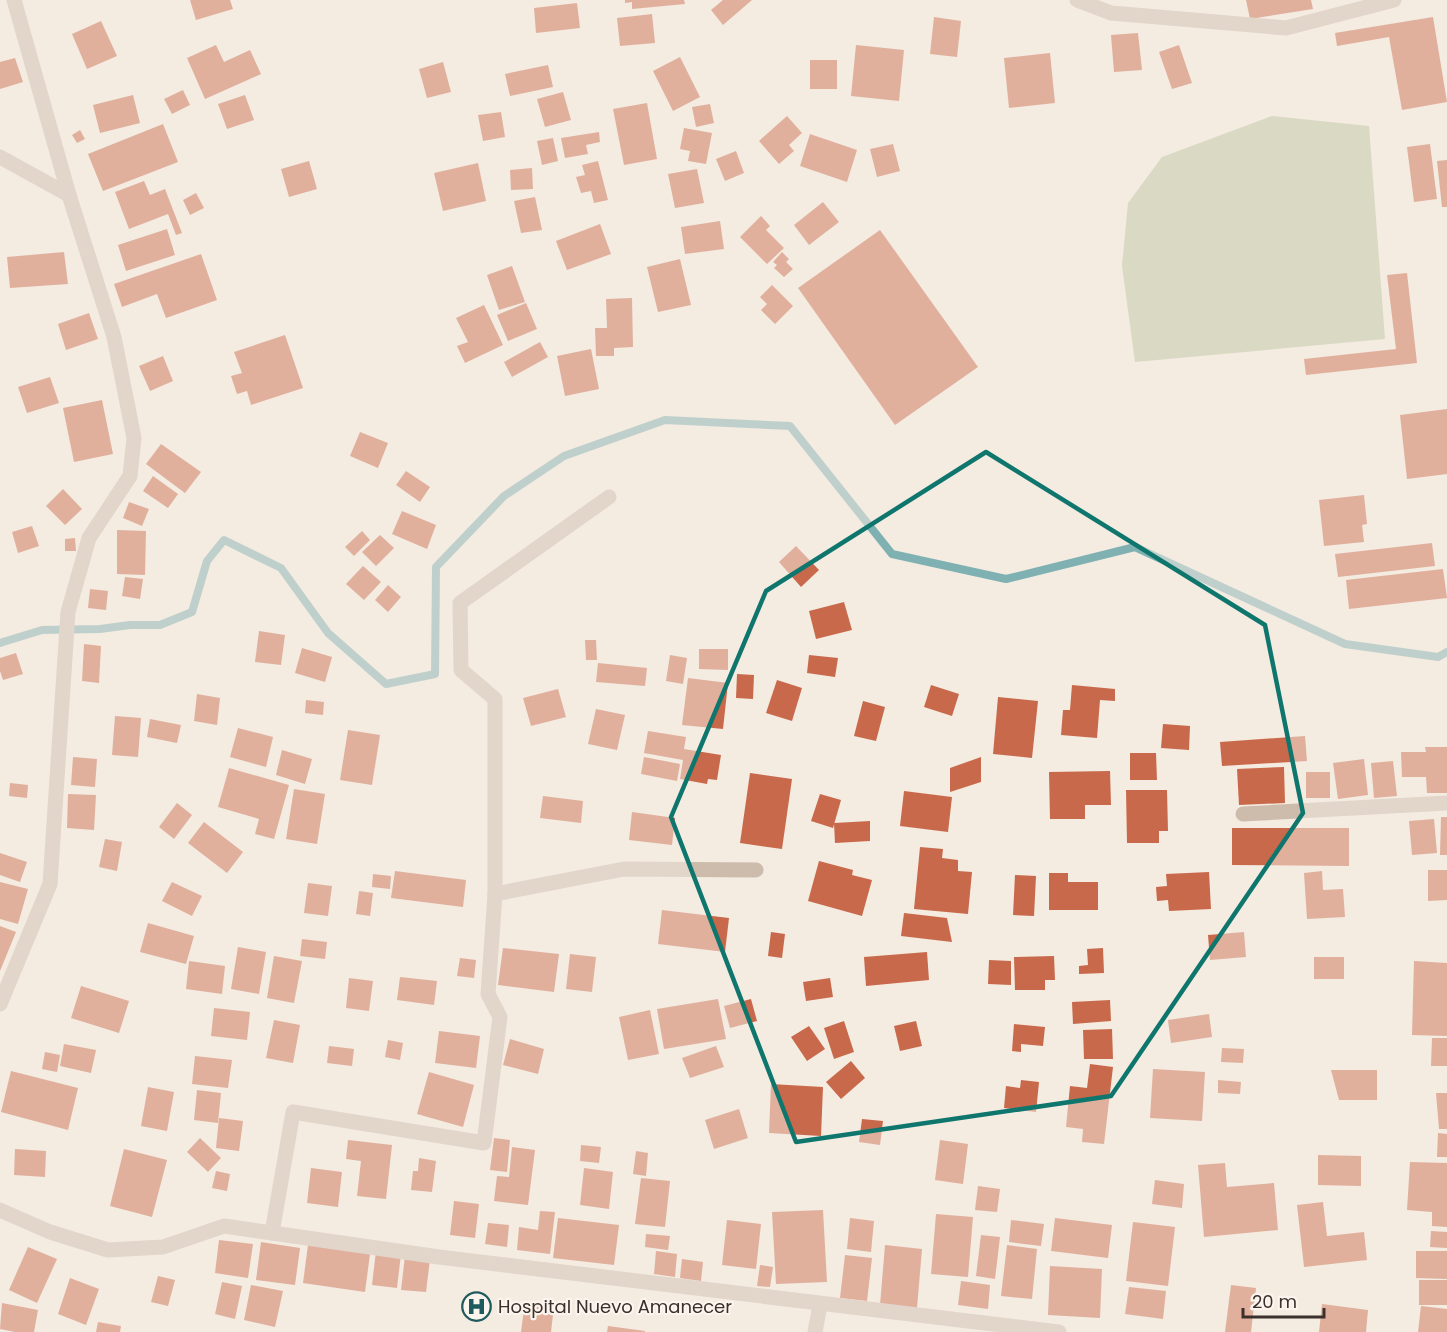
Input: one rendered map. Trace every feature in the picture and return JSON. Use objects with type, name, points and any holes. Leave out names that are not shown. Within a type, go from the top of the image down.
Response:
[{"type":"street","points":[[0,1004],[50,884],[68,612],[89,538],[130,476],[134,438],[114,337],[69,195],[14,0]]},
{"type":"street","points":[[1077,0],[1111,13],[1286,28],[1394,0]]},
{"type":"street","points":[[0,157],[69,195]]},
{"type":"street","points":[[272,1233],[293,1112],[484,1143],[500,1017],[488,994],[495,894],[495,699],[461,670],[460,603],[609,497]]},
{"type":"street","points":[[1243,814],[1447,803]]},
{"type":"street","points":[[495,894],[624,869],[756,870]]},
{"type":"street","points":[[0,1210],[50,1232],[108,1250],[163,1247],[224,1226],[439,1257],[820,1305],[1059,1332]]},
{"type":"street","points":[[814,1332],[820,1305]]},
{"type":"highlighted area","points":[[986,452],[1265,625],[1303,813],[1111,1096],[796,1142],[671,817],[766,591]]},
{"type":"green space","points":[[1272,116],[1369,126],[1385,339],[1135,362],[1122,266],[1128,203],[1162,157]]},
{"type":"building","points":[[190,0],[230,0],[233,9],[196,20]]},
{"type":"building","points":[[625,0],[684,0],[685,4],[632,9],[632,2],[625,3]]},
{"type":"building","points":[[723,0],[752,0],[723,25],[711,10]]},
{"type":"building","points":[[1246,0],[1311,0],[1313,9],[1250,19]]},
{"type":"building","points":[[577,3],[580,28],[536,33],[534,8]]},
{"type":"building","points":[[652,14],[655,43],[620,46],[617,18]]},
{"type":"building","points":[[934,17],[961,21],[957,57],[930,54]]},
{"type":"building","points":[[1433,17],[1447,102],[1402,110],[1389,37],[1337,46],[1335,33]]},
{"type":"building","points":[[101,21],[117,56],[87,69],[72,34]]},
{"type":"building","points":[[1138,33],[1142,70],[1114,72],[1111,35]]},
{"type":"building","points":[[216,45],[224,62],[250,50],[261,74],[205,99],[187,58]]},
{"type":"building","points":[[856,45],[904,50],[899,101],[851,96]]},
{"type":"building","points":[[1179,45],[1192,83],[1172,89],[1159,52]]},
{"type":"building","points":[[1050,53],[1055,103],[1009,108],[1004,58]]},
{"type":"building","points":[[680,57],[700,97],[673,111],[653,71]]},
{"type":"building","points":[[15,58],[23,82],[0,89],[0,62]]},
{"type":"building","points":[[810,60],[837,60],[837,89],[810,89]]},
{"type":"building","points":[[443,62],[451,92],[427,98],[419,69]]},
{"type":"building","points":[[548,65],[553,87],[510,96],[505,74]]},
{"type":"building","points":[[183,90],[190,105],[172,114],[164,99]]},
{"type":"building","points":[[563,92],[571,120],[545,127],[537,99]]},
{"type":"building","points":[[133,95],[140,123],[100,133],[93,105]]},
{"type":"building","points":[[245,95],[254,120],[227,129],[218,104]]},
{"type":"building","points":[[647,103],[657,159],[624,165],[613,109]]},
{"type":"building","points":[[710,104],[714,123],[696,127],[692,107]]},
{"type":"building","points":[[501,112],[505,137],[483,141],[478,115]]},
{"type":"building","points":[[787,116],[802,133],[789,145],[794,151],[779,164],[759,141]]},
{"type":"building","points":[[163,124],[178,162],[103,191],[88,154]]},
{"type":"building","points":[[684,128],[712,133],[706,164],[688,161],[690,151],[680,149]]},
{"type":"building","points":[[80,130],[85,139],[77,143],[72,135]]},
{"type":"building","points":[[599,132],[600,142],[586,145],[588,154],[565,158],[561,138]]},
{"type":"building","points":[[810,134],[857,150],[847,182],[800,166]]},
{"type":"building","points":[[553,138],[558,161],[542,165],[537,141]]},
{"type":"building","points":[[893,144],[900,171],[877,177],[870,149]]},
{"type":"building","points":[[1430,144],[1437,199],[1414,202],[1407,147]]},
{"type":"building","points":[[736,151],[744,173],[725,181],[716,159]]},
{"type":"building","points":[[1447,160],[1447,207],[1442,207],[1437,161]]},
{"type":"building","points":[[309,161],[317,189],[289,197],[281,169]]},
{"type":"building","points":[[598,161],[608,200],[594,203],[591,191],[581,193],[576,177],[585,175],[582,165]]},
{"type":"building","points":[[478,163],[486,201],[443,211],[434,173]]},
{"type":"building","points":[[532,168],[533,189],[511,190],[510,170]]},
{"type":"building","points":[[697,169],[704,203],[675,208],[668,174]]},
{"type":"building","points":[[144,181],[150,195],[165,189],[182,233],[176,235],[168,214],[129,229],[115,192]]},
{"type":"building","points":[[196,193],[204,208],[190,215],[183,200]]},
{"type":"building","points":[[535,197],[542,230],[521,233],[514,201]]},
{"type":"building","points":[[823,202],[839,222],[809,245],[794,225]]},
{"type":"building","points":[[761,216],[770,226],[766,230],[784,248],[767,264],[740,237]]},
{"type":"building","points":[[720,221],[724,249],[685,254],[681,227]]},
{"type":"building","points":[[600,224],[611,254],[567,270],[556,241]]},
{"type":"building","points":[[167,229],[175,255],[126,271],[118,245]]},
{"type":"building","points":[[880,230],[978,367],[895,425],[798,288]]},
{"type":"building","points":[[64,252],[68,284],[10,288],[7,257]]},
{"type":"building","points":[[782,252],[789,259],[786,262],[793,269],[784,277],[774,268],[777,265],[773,262]]},
{"type":"building","points":[[201,254],[217,300],[166,318],[157,294],[122,307],[114,284]]},
{"type":"building","points":[[680,259],[691,305],[658,312],[647,267]]},
{"type":"building","points":[[512,266],[525,302],[499,310],[487,275]]},
{"type":"building","points":[[1407,273],[1417,363],[1306,375],[1304,359],[1396,349],[1387,275]]},
{"type":"building","points":[[772,285],[793,306],[775,324],[761,310],[767,304],[760,297]]},
{"type":"building","points":[[632,298],[633,347],[614,348],[614,356],[596,356],[595,328],[607,328],[606,299]]},
{"type":"building","points":[[526,303],[537,329],[508,341],[497,315]]},
{"type":"building","points":[[484,305],[503,345],[465,363],[457,346],[468,342],[456,318]]},
{"type":"building","points":[[89,313],[98,339],[66,350],[58,324]]},
{"type":"building","points":[[285,335],[303,388],[251,405],[247,391],[237,394],[231,376],[242,373],[234,352]]},
{"type":"building","points":[[540,342],[548,357],[512,377],[504,362]]},
{"type":"building","points":[[591,349],[599,389],[565,396],[557,356]]},
{"type":"building","points":[[163,356],[173,381],[150,391],[139,366]]},
{"type":"building","points":[[50,377],[59,403],[27,413],[18,387]]},
{"type":"building","points":[[102,400],[113,454],[74,462],[63,408]]},
{"type":"building","points":[[1447,409],[1447,474],[1407,479],[1400,415]]},
{"type":"building","points":[[360,432],[388,443],[378,468],[350,456]]},
{"type":"building","points":[[161,444],[201,472],[185,493],[146,464]]},
{"type":"building","points":[[406,471],[430,487],[420,502],[396,485]]},
{"type":"building","points":[[153,476],[178,494],[168,508],[143,491]]},
{"type":"building","points":[[63,489],[82,509],[65,525],[46,506]]},
{"type":"building","points":[[1364,495],[1367,524],[1362,525],[1364,542],[1324,546],[1319,500]]},
{"type":"building","points":[[129,502],[149,509],[142,526],[123,518]]},
{"type":"building","points":[[402,511],[436,525],[427,549],[392,534]]},
{"type":"building","points":[[32,526],[39,546],[18,553],[12,532]]},
{"type":"building","points":[[117,530],[146,531],[145,575],[117,574]]},
{"type":"building","points":[[362,531],[370,540],[354,556],[345,547]]},
{"type":"building","points":[[380,535],[394,548],[376,566],[362,552]]},
{"type":"building","points":[[75,538],[76,551],[65,551],[65,539]]},
{"type":"building","points":[[1432,543],[1435,566],[1338,577],[1335,554]]},
{"type":"building","points":[[796,546],[819,570],[801,587],[779,562]]},
{"type":"building","points":[[363,566],[381,582],[364,600],[346,584]]},
{"type":"building","points":[[1443,569],[1447,598],[1349,609],[1346,580]]},
{"type":"building","points":[[125,577],[143,579],[140,599],[122,596]]},
{"type":"building","points":[[388,585],[401,597],[388,612],[375,600]]},
{"type":"building","points":[[90,589],[108,591],[106,610],[88,608]]},
{"type":"building","points":[[844,602],[852,630],[816,639],[809,611]]},
{"type":"building","points":[[259,631],[285,635],[281,665],[255,662]]},
{"type":"building","points":[[585,640],[596,640],[597,660],[586,660]]},
{"type":"building","points":[[84,644],[101,646],[99,683],[82,681]]},
{"type":"building","points":[[302,648],[332,657],[325,682],[295,673]]},
{"type":"building","points":[[699,649],[728,649],[728,670],[699,669]]},
{"type":"building","points":[[16,653],[23,674],[3,680],[0,658]]},
{"type":"building","points":[[670,655],[687,658],[683,684],[666,681]]},
{"type":"building","points":[[809,655],[838,658],[835,677],[807,673]]},
{"type":"building","points":[[598,663],[647,668],[645,686],[596,682]]},
{"type":"building","points":[[737,674],[754,675],[753,699],[736,698]]},
{"type":"building","points":[[688,678],[728,683],[723,729],[682,725]]},
{"type":"building","points":[[777,680],[802,688],[792,721],[766,713]]},
{"type":"building","points":[[931,685],[959,694],[952,716],[924,707]]},
{"type":"building","points":[[1072,685],[1115,689],[1115,701],[1100,700],[1097,738],[1061,735],[1063,710],[1070,710]]},
{"type":"building","points":[[558,689],[566,717],[531,726],[523,698]]},
{"type":"building","points":[[197,694],[220,698],[217,725],[194,721]]},
{"type":"building","points":[[998,697],[1038,701],[1032,758],[993,754]]},
{"type":"building","points":[[306,700],[324,702],[323,715],[305,713]]},
{"type":"building","points":[[863,701],[885,707],[876,741],[854,736]]},
{"type":"building","points":[[596,709],[625,715],[617,750],[588,744]]},
{"type":"building","points":[[115,716],[141,718],[138,757],[112,755]]},
{"type":"building","points":[[150,719],[181,725],[177,743],[147,737]]},
{"type":"building","points":[[1163,724],[1190,726],[1189,750],[1161,748]]},
{"type":"building","points":[[238,728],[273,737],[266,767],[230,757]]},
{"type":"building","points":[[348,730],[380,735],[372,785],[340,780]]},
{"type":"building","points":[[648,731],[686,737],[684,749],[721,755],[717,780],[708,779],[707,784],[680,779],[683,760],[644,753]]},
{"type":"building","points":[[1305,736],[1307,761],[1222,766],[1220,742]]},
{"type":"building","points":[[1425,747],[1447,747],[1447,793],[1427,793],[1426,777],[1402,777],[1401,752],[1426,752]]},
{"type":"building","points":[[282,750],[312,759],[305,784],[276,775]]},
{"type":"building","points":[[1130,753],[1156,753],[1157,780],[1130,780]]},
{"type":"building","points":[[73,757],[97,759],[95,787],[71,785]]},
{"type":"building","points":[[644,757],[680,764],[677,781],[641,774]]},
{"type":"building","points":[[981,757],[981,782],[950,792],[950,768]]},
{"type":"building","points":[[1364,759],[1368,795],[1338,799],[1333,763]]},
{"type":"building","points":[[1393,761],[1397,796],[1374,798],[1371,763]]},
{"type":"building","points":[[1284,767],[1285,803],[1239,805],[1237,769]]},
{"type":"building","points":[[229,768],[289,785],[274,839],[255,834],[259,819],[218,807]]},
{"type":"building","points":[[1110,771],[1111,805],[1085,805],[1085,819],[1050,819],[1049,772]]},
{"type":"building","points":[[1306,772],[1330,772],[1330,798],[1306,798]]},
{"type":"building","points":[[750,773],[792,779],[782,849],[740,843]]},
{"type":"building","points":[[10,783],[28,785],[27,798],[9,796]]},
{"type":"building","points":[[294,789],[325,794],[317,844],[286,839]]},
{"type":"building","points":[[1126,790],[1167,790],[1168,831],[1159,831],[1159,843],[1127,843]]},
{"type":"building","points":[[904,791],[952,797],[948,832],[900,826]]},
{"type":"building","points":[[68,794],[96,795],[94,830],[67,828]]},
{"type":"building","points":[[820,794],[841,800],[833,828],[811,821]]},
{"type":"building","points":[[543,796],[583,801],[581,823],[540,818]]},
{"type":"building","points":[[177,803],[192,815],[174,839],[159,827]]},
{"type":"building","points":[[632,812],[675,818],[672,845],[629,840]]},
{"type":"building","points":[[1441,817],[1447,817],[1447,855],[1440,855]]},
{"type":"building","points":[[1434,819],[1437,853],[1412,855],[1409,821]]},
{"type":"building","points":[[870,821],[870,841],[835,843],[834,823]]},
{"type":"building","points":[[204,822],[243,852],[227,873],[188,843]]},
{"type":"building","points":[[1232,828],[1349,828],[1349,866],[1232,865]]},
{"type":"building","points":[[105,839],[122,842],[117,871],[99,867]]},
{"type":"building","points":[[920,847],[943,849],[942,858],[958,860],[958,871],[972,872],[968,914],[914,909]]},
{"type":"building","points":[[0,853],[27,862],[20,882],[0,875]]},
{"type":"building","points":[[819,861],[853,870],[852,875],[872,880],[862,916],[808,901]]},
{"type":"building","points":[[1428,870],[1447,870],[1447,900],[1428,901]]},
{"type":"building","points":[[395,871],[466,880],[463,907],[391,898]]},
{"type":"building","points":[[1322,871],[1323,890],[1343,889],[1345,917],[1307,919],[1304,873]]},
{"type":"building","points":[[1209,872],[1211,909],[1169,911],[1168,900],[1157,901],[1156,887],[1167,886],[1166,874]]},
{"type":"building","points":[[1049,873],[1068,873],[1068,882],[1098,882],[1098,910],[1049,910]]},
{"type":"building","points":[[373,874],[391,876],[390,889],[372,887]]},
{"type":"building","points":[[1015,875],[1036,876],[1034,916],[1013,915]]},
{"type":"building","points":[[0,882],[28,889],[18,924],[0,919]]},
{"type":"building","points":[[172,882],[202,896],[192,916],[162,901]]},
{"type":"building","points":[[308,883],[332,886],[328,916],[304,913]]},
{"type":"building","points":[[359,891],[373,893],[370,916],[356,914]]},
{"type":"building","points":[[662,910],[729,918],[725,952],[658,944]]},
{"type":"building","points":[[904,913],[947,918],[952,942],[901,936]]},
{"type":"building","points":[[148,923],[194,936],[186,964],[140,952]]},
{"type":"building","points":[[0,926],[16,932],[0,971]]},
{"type":"building","points":[[771,932],[785,934],[782,958],[768,956]]},
{"type":"building","points":[[1244,932],[1246,957],[1210,960],[1208,935]]},
{"type":"building","points":[[302,939],[327,942],[325,959],[300,956]]},
{"type":"building","points":[[238,947],[266,952],[259,994],[231,989]]},
{"type":"building","points":[[503,948],[559,954],[554,992],[498,985]]},
{"type":"building","points":[[1103,948],[1104,973],[1079,974],[1079,966],[1088,965],[1087,949]]},
{"type":"building","points":[[927,952],[929,980],[866,986],[864,957]]},
{"type":"building","points":[[570,954],[596,957],[592,992],[566,989]]},
{"type":"building","points":[[274,956],[302,961],[294,1003],[267,998]]},
{"type":"building","points":[[1054,956],[1055,980],[1045,980],[1045,990],[1015,990],[1014,957]]},
{"type":"building","points":[[1314,957],[1344,957],[1344,979],[1314,979]]},
{"type":"building","points":[[460,958],[476,960],[474,978],[457,976]]},
{"type":"building","points":[[989,960],[1011,961],[1011,985],[988,984]]},
{"type":"building","points":[[189,961],[225,966],[222,994],[186,989]]},
{"type":"building","points":[[1414,961],[1447,963],[1447,1036],[1412,1035]]},
{"type":"building","points":[[400,977],[437,981],[434,1005],[397,1000]]},
{"type":"building","points":[[349,978],[373,981],[369,1011],[346,1008]]},
{"type":"building","points":[[830,978],[833,997],[806,1001],[803,982]]},
{"type":"building","points":[[81,986],[129,1001],[119,1033],[71,1018]]},
{"type":"building","points":[[718,999],[726,1039],[664,1049],[657,1009]]},
{"type":"building","points":[[751,999],[757,1021],[730,1028],[724,1006]]},
{"type":"building","points":[[1110,1000],[1111,1021],[1073,1024],[1072,1002]]},
{"type":"building","points":[[214,1008],[250,1012],[247,1040],[211,1036]]},
{"type":"building","points":[[650,1010],[659,1054],[628,1060],[619,1017]]},
{"type":"building","points":[[1209,1014],[1212,1037],[1171,1043],[1168,1020]]},
{"type":"building","points":[[274,1020],[300,1025],[293,1063],[266,1058]]},
{"type":"building","points":[[844,1021],[854,1052],[834,1059],[824,1028]]},
{"type":"building","points":[[916,1021],[922,1046],[900,1051],[894,1026]]},
{"type":"building","points":[[1014,1024],[1045,1027],[1043,1046],[1021,1044],[1021,1052],[1012,1051]]},
{"type":"building","points":[[809,1026],[825,1049],[807,1061],[791,1037]]},
{"type":"building","points":[[1112,1029],[1113,1059],[1084,1059],[1083,1030]]},
{"type":"building","points":[[439,1031],[480,1036],[476,1068],[435,1063]]},
{"type":"building","points":[[1432,1038],[1447,1038],[1447,1066],[1431,1066]]},
{"type":"building","points":[[510,1039],[544,1049],[538,1074],[503,1065]]},
{"type":"building","points":[[388,1040],[403,1043],[400,1060],[385,1057]]},
{"type":"building","points":[[64,1044],[96,1050],[91,1073],[60,1066]]},
{"type":"building","points":[[329,1046],[354,1049],[352,1066],[327,1063]]},
{"type":"building","points":[[716,1046],[724,1067],[690,1078],[682,1058]]},
{"type":"building","points":[[1222,1048],[1244,1049],[1243,1063],[1221,1062]]},
{"type":"building","points":[[45,1052],[60,1055],[57,1072],[42,1069]]},
{"type":"building","points":[[195,1056],[232,1060],[228,1088],[192,1084]]},
{"type":"building","points":[[851,1061],[865,1078],[841,1099],[826,1082]]},
{"type":"building","points":[[1090,1064],[1113,1067],[1104,1144],[1082,1142],[1083,1129],[1066,1127],[1070,1086],[1087,1088]]},
{"type":"building","points":[[1153,1069],[1205,1072],[1202,1121],[1150,1118]]},
{"type":"building","points":[[1331,1070],[1377,1070],[1377,1100],[1339,1100]]},
{"type":"building","points":[[11,1071],[78,1088],[68,1130],[1,1112]]},
{"type":"building","points":[[429,1072],[474,1085],[463,1127],[417,1114]]},
{"type":"building","points":[[1021,1080],[1039,1082],[1036,1112],[1004,1108],[1006,1086],[1020,1088]]},
{"type":"building","points":[[1218,1080],[1241,1082],[1240,1094],[1218,1093]]},
{"type":"building","points":[[771,1084],[823,1087],[821,1136],[769,1133]]},
{"type":"building","points":[[148,1087],[174,1092],[167,1131],[141,1126]]},
{"type":"building","points":[[197,1090],[221,1093],[218,1123],[194,1120]]},
{"type":"building","points":[[1436,1093],[1447,1093],[1447,1129],[1439,1129]]},
{"type":"building","points":[[739,1109],[748,1138],[714,1149],[705,1120]]},
{"type":"building","points":[[219,1118],[243,1121],[239,1151],[216,1148]]},
{"type":"building","points":[[862,1119],[883,1121],[880,1145],[859,1142]]},
{"type":"building","points":[[1438,1133],[1447,1134],[1447,1157],[1437,1157]]},
{"type":"building","points":[[200,1138],[221,1158],[208,1172],[187,1152]]},
{"type":"building","points":[[494,1138],[510,1140],[507,1172],[490,1170]]},
{"type":"building","points":[[348,1140],[392,1145],[386,1199],[357,1196],[361,1161],[346,1159]]},
{"type":"building","points":[[940,1140],[968,1144],[963,1184],[935,1180]]},
{"type":"building","points":[[581,1145],[601,1147],[599,1163],[580,1161]]},
{"type":"building","points":[[512,1147],[535,1150],[528,1205],[494,1201],[497,1176],[509,1177]]},
{"type":"building","points":[[15,1149],[46,1151],[45,1177],[14,1175]]},
{"type":"building","points":[[124,1149],[167,1160],[152,1217],[110,1206]]},
{"type":"building","points":[[636,1151],[648,1153],[646,1176],[633,1174]]},
{"type":"building","points":[[1318,1155],[1361,1156],[1361,1186],[1318,1185]]},
{"type":"building","points":[[419,1158],[436,1161],[432,1192],[411,1190],[413,1171],[418,1171]]},
{"type":"building","points":[[1410,1162],[1447,1163],[1447,1227],[1432,1226],[1432,1212],[1407,1210]]},
{"type":"building","points":[[1225,1163],[1227,1187],[1274,1183],[1278,1230],[1204,1237],[1198,1165]]},
{"type":"building","points":[[311,1168],[342,1172],[338,1207],[307,1203]]},
{"type":"building","points":[[584,1168],[613,1172],[609,1209],[580,1205]]},
{"type":"building","points":[[216,1171],[230,1174],[227,1191],[212,1188]]},
{"type":"building","points":[[641,1178],[670,1181],[665,1227],[635,1224]]},
{"type":"building","points":[[1155,1180],[1184,1184],[1182,1208],[1152,1204]]},
{"type":"building","points":[[978,1186],[1000,1189],[997,1212],[975,1210]]},
{"type":"building","points":[[454,1201],[479,1204],[475,1238],[450,1235]]},
{"type":"building","points":[[1323,1202],[1327,1236],[1364,1232],[1367,1260],[1304,1267],[1297,1205]]},
{"type":"building","points":[[823,1210],[827,1282],[776,1284],[772,1212]]},
{"type":"building","points":[[540,1211],[555,1212],[550,1254],[517,1250],[519,1227],[538,1230]]},
{"type":"building","points":[[936,1214],[973,1217],[968,1277],[931,1274]]},
{"type":"building","points":[[558,1218],[619,1225],[614,1265],[553,1258]]},
{"type":"building","points":[[850,1218],[874,1221],[871,1252],[847,1249]]},
{"type":"building","points":[[1055,1218],[1112,1225],[1108,1258],[1051,1251]]},
{"type":"building","points":[[727,1220],[761,1224],[756,1269],[722,1265]]},
{"type":"building","points":[[1011,1220],[1044,1224],[1041,1246],[1009,1242]]},
{"type":"building","points":[[1133,1222],[1175,1227],[1168,1286],[1126,1281]]},
{"type":"building","points":[[488,1223],[509,1225],[507,1247],[485,1244]]},
{"type":"building","points":[[1431,1231],[1447,1232],[1447,1248],[1430,1247]]},
{"type":"building","points":[[646,1234],[670,1236],[668,1250],[645,1247]]},
{"type":"building","points":[[981,1235],[1000,1237],[995,1279],[976,1276]]},
{"type":"building","points":[[219,1240],[253,1244],[248,1278],[215,1273]]},
{"type":"building","points":[[261,1242],[300,1248],[295,1285],[256,1280]]},
{"type":"building","points":[[308,1245],[370,1254],[365,1292],[303,1283]]},
{"type":"building","points":[[885,1245],[922,1249],[917,1308],[880,1305]]},
{"type":"building","points":[[1007,1245],[1037,1249],[1032,1299],[1001,1296]]},
{"type":"building","points":[[28,1247],[57,1259],[37,1303],[9,1290]]},
{"type":"building","points":[[376,1251],[401,1254],[397,1288],[372,1285]]},
{"type":"building","points":[[656,1251],[677,1254],[675,1277],[654,1274]]},
{"type":"building","points":[[1416,1251],[1447,1251],[1447,1279],[1416,1278]]},
{"type":"building","points":[[845,1255],[872,1258],[867,1301],[840,1298]]},
{"type":"building","points":[[405,1256],[430,1259],[426,1292],[401,1290]]},
{"type":"building","points":[[682,1259],[703,1262],[701,1281],[680,1278]]},
{"type":"building","points":[[760,1265],[773,1267],[770,1287],[757,1286]]},
{"type":"building","points":[[1050,1266],[1102,1269],[1100,1318],[1048,1315]]},
{"type":"building","points":[[158,1276],[175,1280],[168,1306],[151,1302]]},
{"type":"building","points":[[70,1278],[99,1289],[86,1325],[58,1314]]},
{"type":"building","points":[[1419,1280],[1447,1280],[1447,1305],[1419,1305]]},
{"type":"building","points":[[961,1281],[990,1285],[988,1309],[958,1305]]},
{"type":"building","points":[[222,1282],[242,1286],[235,1319],[215,1314]]},
{"type":"building","points":[[251,1285],[283,1291],[275,1327],[244,1320]]},
{"type":"building","points":[[1231,1285],[1256,1288],[1251,1332],[1225,1332]]},
{"type":"building","points":[[1129,1287],[1166,1291],[1163,1319],[1125,1314]]},
{"type":"building","points":[[525,1302],[554,1306],[551,1332],[521,1332]]},
{"type":"building","points":[[2,1303],[38,1310],[34,1332],[0,1329]]},
{"type":"building","points":[[1322,1304],[1368,1310],[1366,1332],[1319,1332]]},
{"type":"building","points":[[1421,1306],[1447,1309],[1447,1332],[1418,1332]]},
{"type":"building","points":[[98,1322],[121,1326],[120,1332],[96,1332]]},
{"type":"building","points":[[608,1326],[645,1331],[645,1332],[607,1332]]},
{"type":"waterway","points":[[0,643],[42,630],[160,625],[192,612],[207,561],[224,540],[281,568],[328,633],[386,684],[435,674],[436,567],[504,496],[564,456],[665,420],[790,426],[892,554],[1006,579],[1135,547],[1345,644],[1438,657],[1447,652]]},
{"type":"place","name":"Hospital Nuevo Amanecer","points":[[477,1307]]}]
